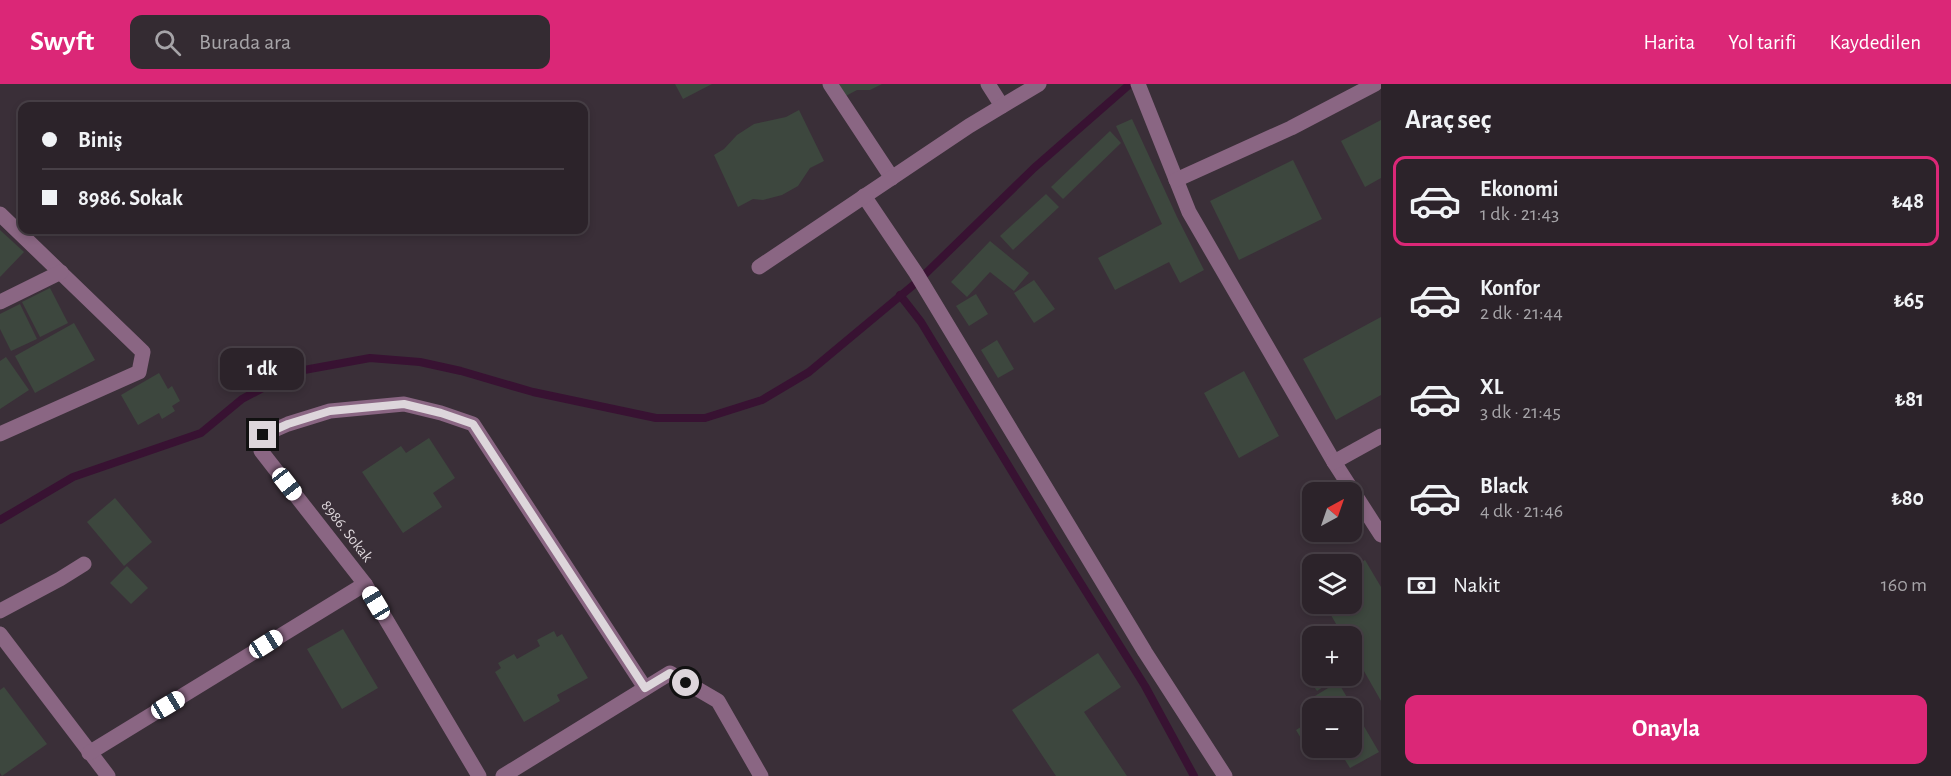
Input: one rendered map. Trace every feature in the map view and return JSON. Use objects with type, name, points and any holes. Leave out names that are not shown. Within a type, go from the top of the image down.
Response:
[{"type":"street","points":[[830,84],[892,177]]},
{"type":"street","points":[[988,84],[1002,106]]},
{"type":"street","points":[[759,267],[969,126],[1039,84]]},
{"type":"street","points":[[1138,84],[1189,212],[1334,462],[1381,535]]},
{"type":"street","points":[[1176,180],[1291,128],[1375,84]]},
{"type":"street","points":[[864,196],[920,279],[1145,652],[1226,776]]},
{"type":"street","points":[[0,214],[18,231]]},
{"type":"street","points":[[0,434],[139,372],[143,352],[21,234]]},
{"type":"street","points":[[0,302],[61,272]]},
{"type":"street","name":"8986. Sokak","points":[[479,776],[365,584],[261,451],[263,435],[288,424],[330,411],[404,404],[473,424],[645,688]]},
{"type":"street","points":[[1334,462],[1381,436]]},
{"type":"street","points":[[0,611],[84,564]]},
{"type":"street","points":[[89,753],[365,584]]},
{"type":"street","points":[[0,634],[108,776]]},
{"type":"street","points":[[503,776],[670,673],[718,701],[761,776]]},
{"type":"building","points":[[675,84],[712,84],[683,99]]},
{"type":"building","points":[[835,84],[882,84],[870,90],[857,90],[842,98]]},
{"type":"building","points":[[799,110],[824,161],[810,168],[798,186],[782,195],[763,200],[753,199],[738,207],[714,155],[754,124],[786,117]]},
{"type":"building","points":[[1132,119],[1204,270],[1180,283],[1169,262],[1115,290],[1098,258],[1162,224],[1116,126]]},
{"type":"building","points":[[1381,120],[1381,178],[1365,187],[1341,141]]},
{"type":"building","points":[[1110,131],[1121,143],[1063,199],[1051,187]]},
{"type":"building","points":[[1293,160],[1322,219],[1239,260],[1210,201]]},
{"type":"building","points":[[1046,194],[1059,207],[1013,250],[1000,236]]},
{"type":"building","points":[[0,230],[24,252],[0,277]]},
{"type":"building","points":[[990,241],[1029,273],[1014,291],[990,272],[967,297],[951,282]]},
{"type":"building","points":[[1034,280],[1055,309],[1034,323],[1014,293]]},
{"type":"building","points":[[50,288],[68,323],[40,337],[22,302]]},
{"type":"building","points":[[976,294],[988,314],[969,326],[956,306]]},
{"type":"building","points":[[20,304],[37,339],[11,351],[0,329],[0,314]]},
{"type":"building","points":[[1381,317],[1381,395],[1336,420],[1303,359]]},
{"type":"building","points":[[74,323],[95,360],[35,393],[15,356]]},
{"type":"building","points":[[997,340],[1014,369],[998,378],[981,350]]},
{"type":"building","points":[[6,357],[29,390],[0,409],[0,361]]},
{"type":"building","points":[[1244,371],[1279,436],[1239,458],[1204,393]]},
{"type":"building","points":[[159,373],[168,389],[172,386],[180,401],[172,406],[175,411],[162,419],[159,413],[138,425],[121,395]]},
{"type":"building","points":[[429,438],[455,478],[433,493],[442,507],[403,533],[362,472],[401,446],[406,453]]},
{"type":"building","points":[[115,498],[152,542],[124,566],[87,522]]},
{"type":"building","points":[[1365,560],[1381,587],[1381,701],[1362,668],[1362,626],[1337,626],[1330,614],[1362,614],[1362,562]]},
{"type":"building","points":[[127,566],[148,588],[131,604],[110,583]]},
{"type":"building","points":[[343,629],[378,688],[342,709],[307,649]]},
{"type":"building","points":[[554,631],[557,637],[562,634],[588,678],[557,695],[560,701],[524,722],[495,672],[501,668],[498,663],[514,654],[517,659],[540,646],[537,640]]},
{"type":"building","points":[[1098,653],[1121,687],[1084,712],[1127,776],[1056,776],[1012,710]]},
{"type":"building","points":[[1314,686],[1324,686],[1317,691]]},
{"type":"building","points":[[1331,686],[1340,686],[1347,698],[1312,698]]},
{"type":"building","points":[[4,687],[47,744],[2,776],[0,773],[0,690]]},
{"type":"building","points":[[1362,723],[1379,752],[1350,768],[1344,758],[1362,758]]},
{"type":"building","points":[[1302,726],[1302,740],[1296,730]]},
{"type":"waterway","points":[[0,520],[73,477],[201,433],[242,399],[293,372],[370,358],[420,362],[461,371],[533,392],[656,418],[705,418],[762,400],[809,372],[917,282],[1034,168],[1130,84]]},
{"type":"waterway","points":[[900,295],[921,322],[1145,686],[1194,776]]},
{"type":"route","points":[[263,435],[288,424],[330,411],[404,404],[473,424],[645,688],[670,673],[686,683]]}]
